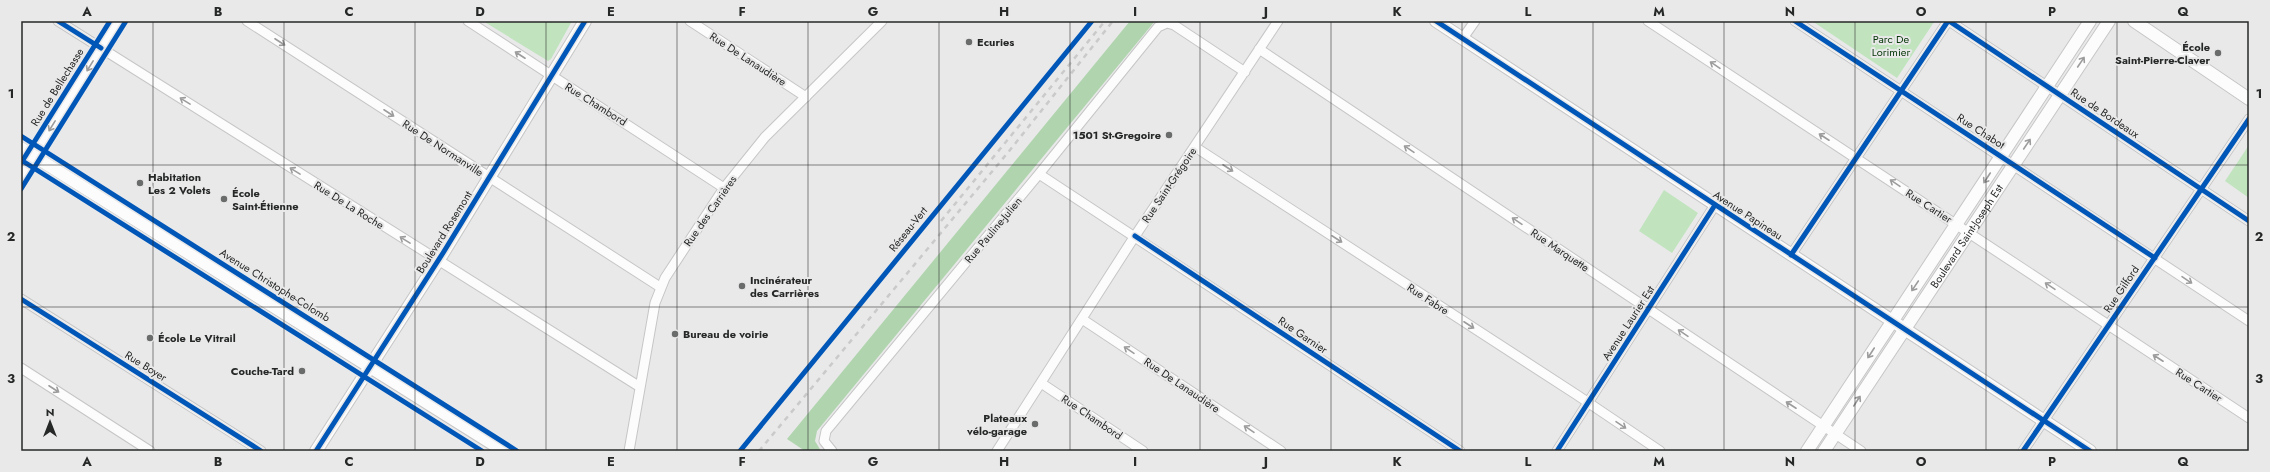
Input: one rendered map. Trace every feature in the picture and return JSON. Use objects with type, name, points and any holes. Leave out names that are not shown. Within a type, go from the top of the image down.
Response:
[{"type":"main road","name":"Boulevard Rosemont","points":[[316,451],[438,261],[585,21]]},
{"type":"main road","name":"Avenue Papineau","points":[[1436,21],[2090,451]]},
{"type":"main road","name":"Boulevard Saint-Joseph Est","points":[[1807,451],[1892,320],[2002,157],[2090,21]]},
{"type":"main road","name":"Boulevard Saint-Joseph Est","points":[[1824,451],[1904,328],[2109,21]]},
{"type":"main road","points":[[2134,21],[2249,98]]},
{"type":"main road","name":"Avenue Christophe-Colomb","points":[[21,148],[504,451]]},
{"type":"street","name":"Rue De La Roche","points":[[58,21],[640,387]]},
{"type":"street","name":"Rue de Bellechasse","points":[[21,175],[119,21]]},
{"type":"street","name":"Rue De Normanville","points":[[247,21],[660,287]]},
{"type":"street","name":"Rue Chambord","points":[[468,21],[724,188]]},
{"type":"street","name":"Rue De Lanaudière","points":[[690,21],[806,97]]},
{"type":"street","name":"Rue des Carrières","points":[[629,451],[655,303],[660,287],[724,188],[765,137],[882,21]]},
{"type":"street","name":"Rue Saint-Grégoire","points":[[996,451],[1135,236],[1278,21]]},
{"type":"street","points":[[1463,38],[1475,21]]},
{"type":"street","name":"Rue Cartier","points":[[1648,21],[2249,418]]},
{"type":"street","name":"Rue Chabot","points":[[1795,21],[2249,321]]},
{"type":"street","points":[[1791,255],[1949,21]]},
{"type":"street","name":"Rue de Bordeaux","points":[[1949,21],[2249,221]]},
{"type":"street","name":"Rue Pauline-Julien","points":[[832,451],[824,441],[826,431],[1039,174],[1158,27],[1167,23],[1174,25],[1245,72]]},
{"type":"street","name":"Rue Marquette","points":[[1259,49],[1861,451]]},
{"type":"street","name":"Rue Gilford","points":[[2023,451],[2249,119]]},
{"type":"street","name":"Rue Fabre","points":[[1195,147],[1660,451]]},
{"type":"street","name":"Rue Garnier","points":[[1039,174],[1460,451]]},
{"type":"street","name":"Avenue Laurier Est","points":[[1557,451],[1715,205]]},
{"type":"street","name":"Rue Boyer","points":[[21,299],[261,451]]},
{"type":"street","name":"Rue De Lanaudière","points":[[1082,319],[1281,451]]},
{"type":"street","points":[[21,368],[150,451]]},
{"type":"street","name":"Rue Chambord","points":[[1041,383],[1144,451]]},
{"type":"green space","points":[[483,21],[572,21],[551,59],[548,61]]},
{"type":"green space","points":[[1130,21],[1155,21],[817,431],[815,441],[821,451],[805,451],[787,439]]},
{"type":"green space","name":"Parc De Lorimier","points":[[1812,21],[1932,21],[1934,22],[1897,78]]},
{"type":"green space","points":[[2249,145],[2249,198],[2225,181]]},
{"type":"green space","points":[[1664,190],[1698,213],[1672,253],[1639,231]]},
{"type":"railway","points":[[941,221],[1105,21]]},
{"type":"railway","points":[[759,451],[1010,150],[1113,21]]},
{"type":"cycle path","points":[[58,21],[101,48]]},
{"type":"cycle path","points":[[21,163],[110,21]]},
{"type":"cycle path","points":[[21,189],[126,21]]},
{"type":"cycle path","points":[[316,451],[443,253],[585,21]]},
{"type":"cycle path","name":"Réseau-Vert","points":[[740,451],[1092,21]]},
{"type":"cycle path","points":[[1436,21],[2090,451]]},
{"type":"cycle path","points":[[1795,21],[2155,258]]},
{"type":"cycle path","points":[[1791,255],[1948,21]]},
{"type":"cycle path","points":[[1949,21],[2249,221]]},
{"type":"cycle path","points":[[2023,451],[2249,119]]},
{"type":"cycle path","points":[[21,136],[517,451]]},
{"type":"cycle path","points":[[21,160],[482,451]]},
{"type":"cycle path","points":[[1557,451],[1715,205]]},
{"type":"cycle path","points":[[1135,236],[1460,451]]},
{"type":"cycle path","points":[[21,299],[261,451]]},
{"type":"place","name":"Ecuries","points":[[969,42]]},
{"type":"place","name":"École Saint-Pierre-Claver","points":[[2218,53]]},
{"type":"place","name":"1501 St-Gregoire","points":[[1169,135]]},
{"type":"place","name":"Habitation Les 2 Volets","points":[[140,183]]},
{"type":"place","name":"École Saint-Étienne","points":[[224,199]]},
{"type":"place","name":"Incinérateur des Carrières","points":[[742,286]]},
{"type":"place","name":"Bureau de voirie","points":[[675,334]]},
{"type":"place","name":"École Le Vitrail","points":[[150,338]]},
{"type":"place","name":"Couche-Tard","points":[[302,371]]},
{"type":"place","name":"Plateaux vélo-garage","points":[[1035,424]]}]
